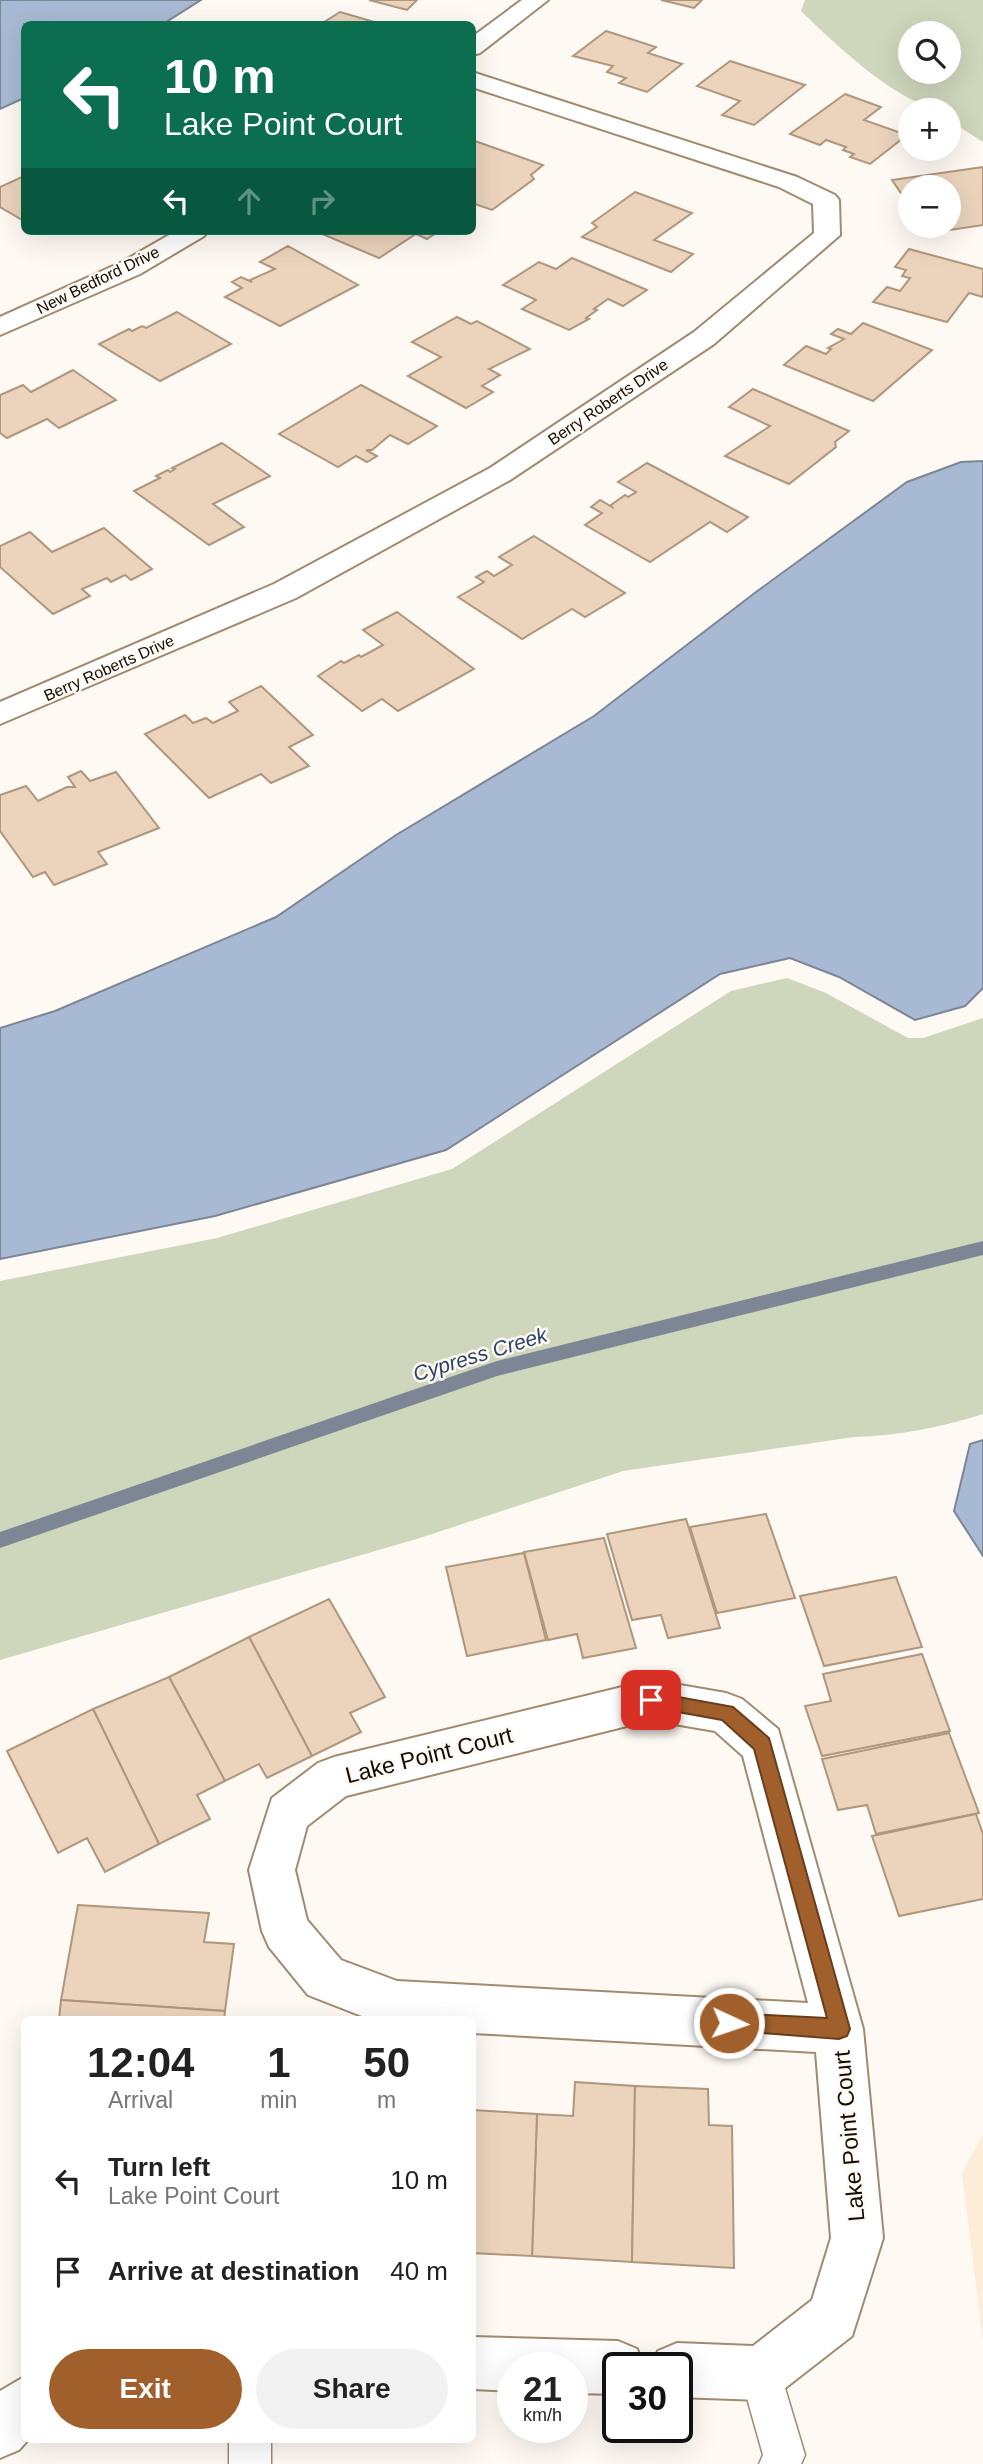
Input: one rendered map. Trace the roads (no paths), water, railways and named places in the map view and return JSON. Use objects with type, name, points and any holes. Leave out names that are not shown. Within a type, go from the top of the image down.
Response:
[{"type":"street","points":[[476,45],[537,0]]},
{"type":"street","name":"Berry Roberts Drive","points":[[0,714],[285,591],[499,474],[704,338],[827,235],[826,200],[788,182],[476,80]]},
{"type":"street","name":"New Bedford Drive","points":[[0,327],[131,268],[188,235]]},
{"type":"street","name":"Lake Point Court","points":[[761,2373],[833,2317],[857,2238],[839,2029],[762,1744],[726,1713],[651,1700],[334,1778],[288,1813],[272,1870],[286,1931],[325,1978],[397,2005],[839,2029]]},
{"type":"street","points":[[476,2363],[602,2367]]},
{"type":"street","points":[[693,2371],[761,2373]]},
{"type":"street","points":[[0,2431],[21,2407]]},
{"type":"lane","points":[[761,2373],[784,2455],[780,2464]]},
{"type":"lane","points":[[250,2443],[250,2464]]},
{"type":"water","points":[[0,0],[201,0],[168,21],[21,21],[21,99],[0,109]]},
{"type":"water","points":[[983,461],[983,988],[965,1006],[915,1020],[839,977],[790,958],[720,974],[446,1150],[215,1216],[0,1259],[0,1028],[55,1011],[276,917],[396,835],[594,716],[756,592],[907,482],[961,462]]},
{"type":"water","points":[[983,1440],[983,1556],[954,1511],[970,1444]]},
{"type":"waterway","name":"Cypress Creek","points":[[0,1540],[497,1369],[983,1248]]}]
